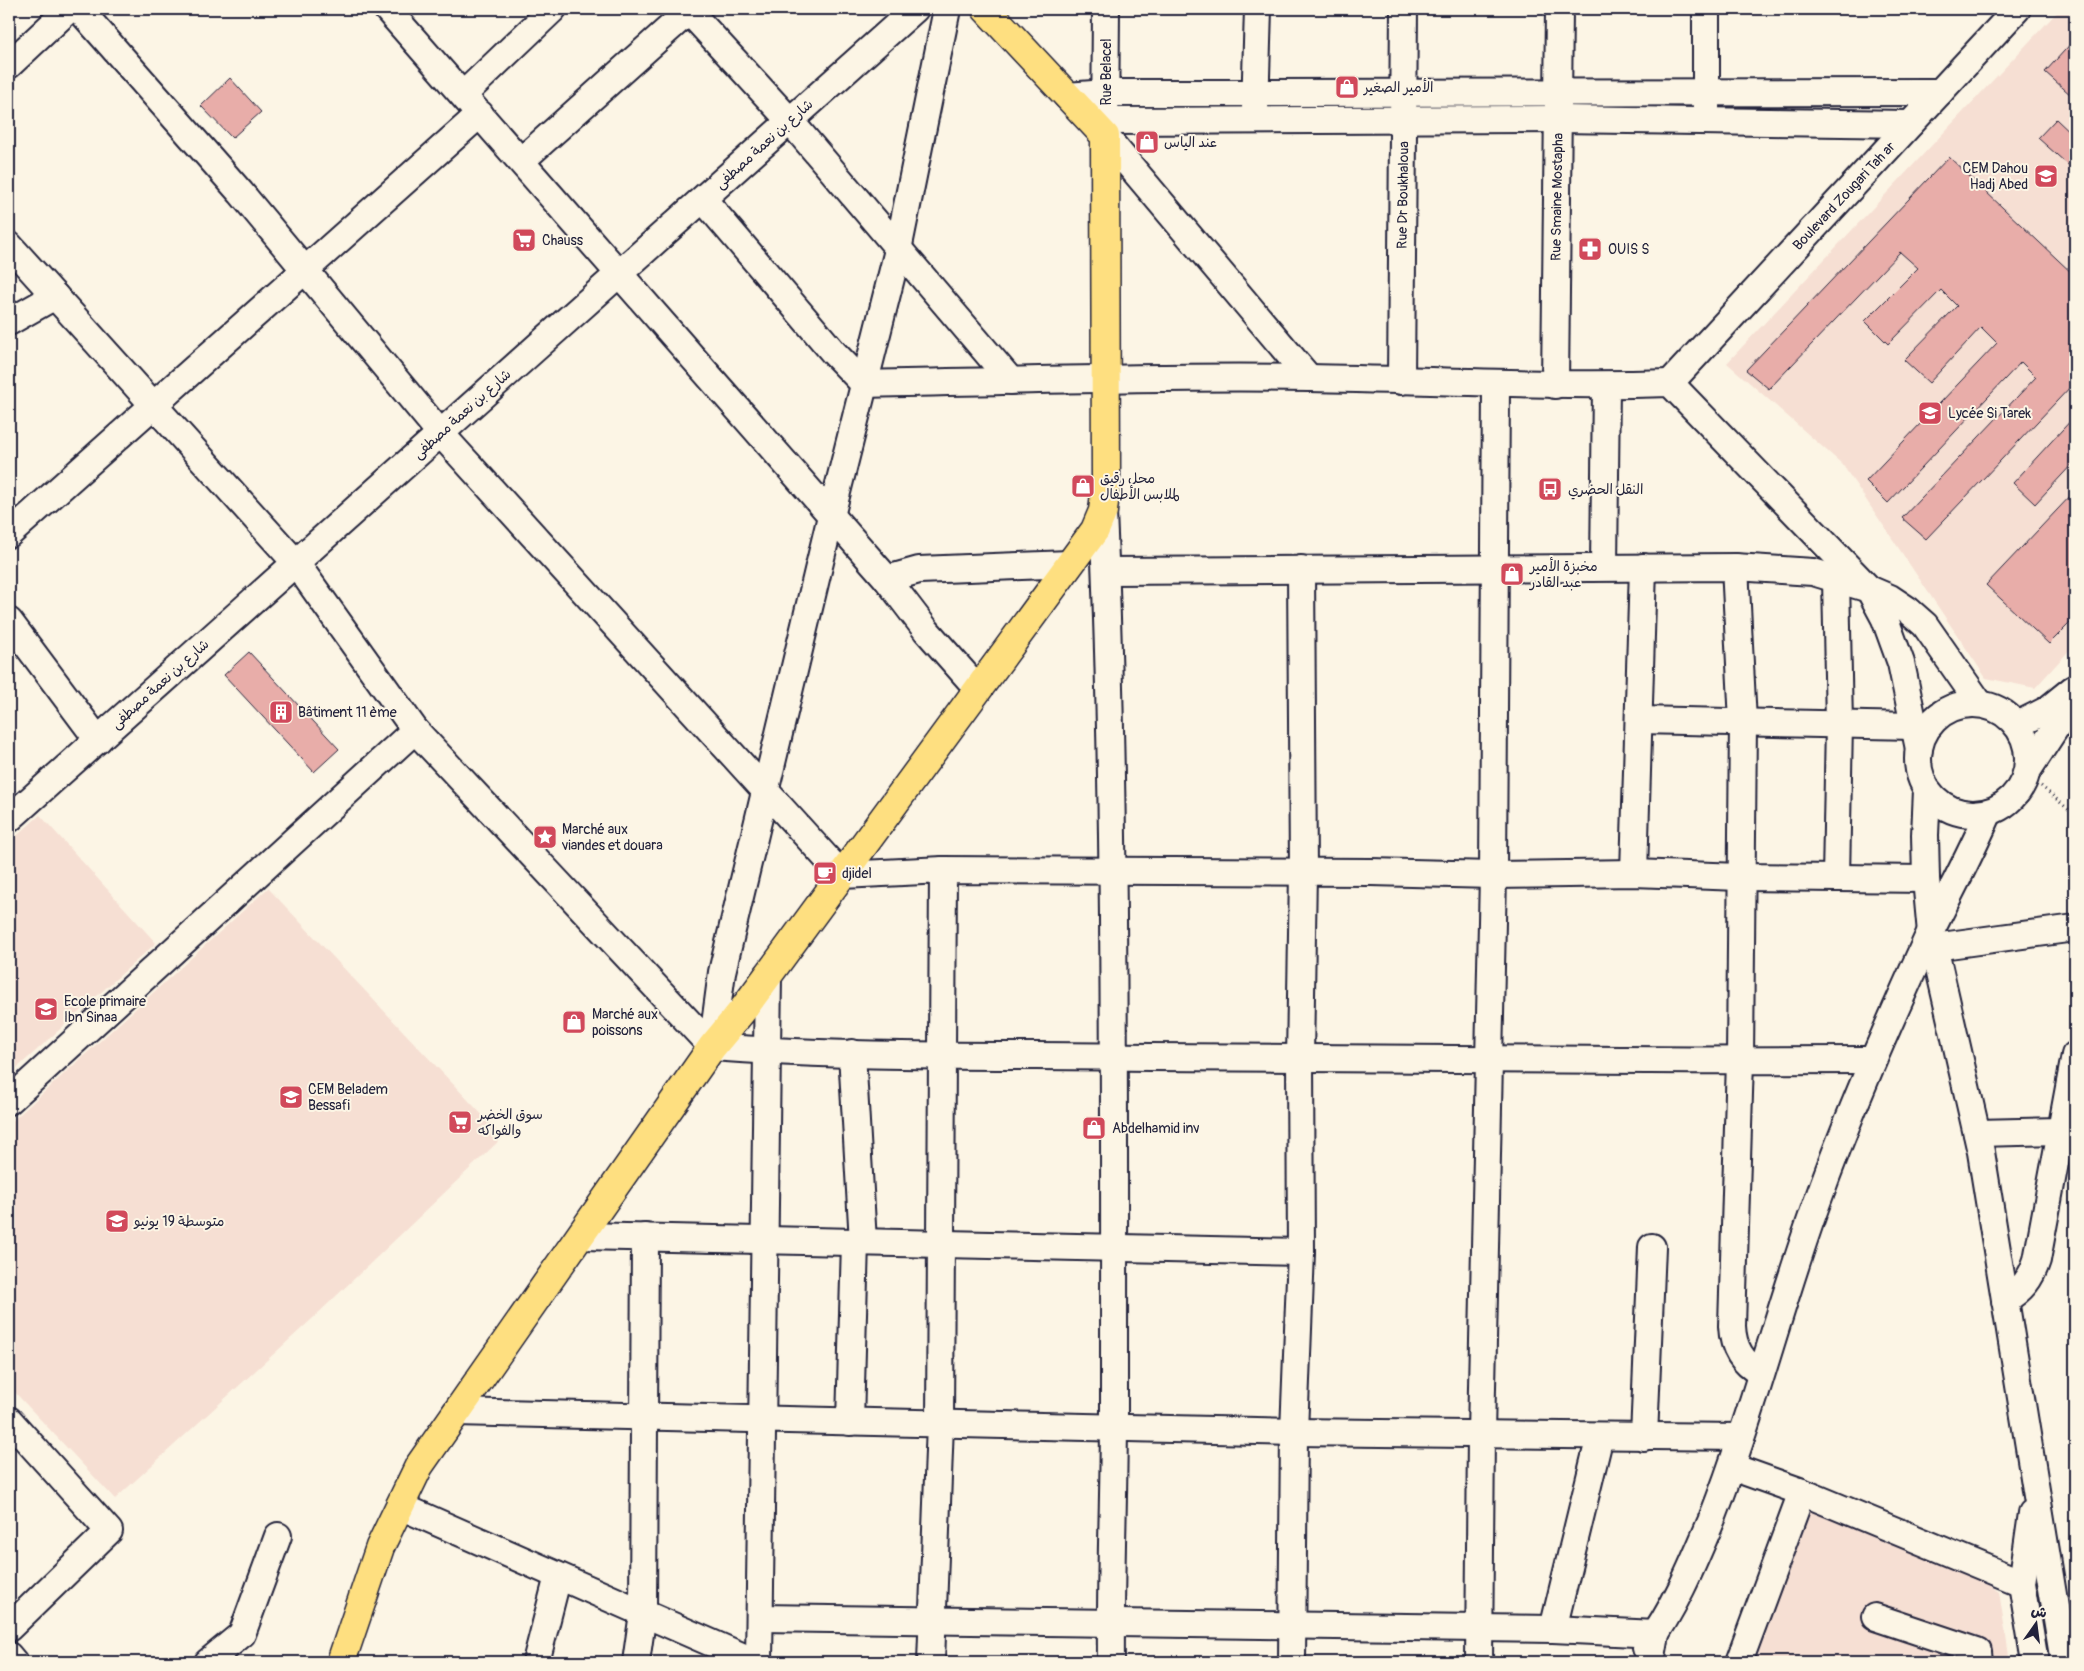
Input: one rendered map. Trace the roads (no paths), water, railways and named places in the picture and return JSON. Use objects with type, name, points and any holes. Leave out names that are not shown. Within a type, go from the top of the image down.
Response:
[{"type":"main road","points":[[341,1662],[380,1547],[419,1466],[582,1236],[712,1047],[742,1011],[1070,564],[1094,530],[1104,510],[1106,484],[1105,128],[1067,96],[986,9]]},
{"type":"street","points":[[9,64],[70,9]]},
{"type":"street","points":[[79,9],[240,193],[441,434],[842,875],[943,870],[1112,870],[1494,875],[1634,873],[1740,877],[1926,879]]},
{"type":"street","points":[[387,9],[887,579],[926,630],[978,689]]},
{"type":"street","points":[[463,95],[552,9]]},
{"type":"street","points":[[520,161],[689,9],[790,121],[1011,381]]},
{"type":"street","name":"شارع بن نعمة مصطفى","points":[[9,819],[915,9]]},
{"type":"street","points":[[712,1047],[722,972],[831,516],[898,250],[947,9]]},
{"type":"street","name":"Rue Belacel","points":[[1105,128],[1106,9]]},
{"type":"street","points":[[1254,120],[1258,9]]},
{"type":"street","name":"Rue Dr Boukhaloua","points":[[1401,381],[1404,9]]},
{"type":"street","name":"Rue Smaine Mostapha","points":[[1555,386],[1560,9]]},
{"type":"street","points":[[1705,121],[1706,9]]},
{"type":"street","name":"Boulevard Zougari Tah ar","points":[[1670,383],[2018,9]]},
{"type":"street","points":[[1067,96],[1106,94],[1404,92],[1940,92]]},
{"type":"street","points":[[9,534],[480,114]]},
{"type":"street","points":[[1105,128],[1254,120],[1558,118],[1910,124]]},
{"type":"street","points":[[1105,128],[1310,378]]},
{"type":"street","points":[[703,199],[834,353],[864,384],[1106,379],[1310,378],[1555,386],[1670,383],[1869,589],[1885,620],[1901,664],[1916,738],[1919,771],[1927,790],[1939,803],[1954,811],[1972,815],[1989,812],[2001,807],[2012,799],[2021,788],[2027,773],[2075,698]]},
{"type":"street","points":[[9,245],[296,564],[416,730],[712,1047],[768,1051],[1114,1057],[1489,1060],[1873,1060]]},
{"type":"street","points":[[9,322],[55,296]]},
{"type":"street","points":[[1479,1662],[1481,1434],[1494,875],[1496,384]]},
{"type":"street","points":[[1604,567],[1606,385]]},
{"type":"street","points":[[1104,510],[1114,1057],[1114,1428],[1111,1662]]},
{"type":"street","points":[[887,579],[919,570],[1070,564]]},
{"type":"street","points":[[1634,873],[1643,567]]},
{"type":"street","points":[[1106,571],[1735,567],[1813,572],[1869,589],[1890,598],[1908,610],[1925,625],[1980,704]]},
{"type":"street","points":[[1735,567],[1743,722],[1740,877],[1740,1060],[1732,1338],[1742,1359],[1751,1368],[1761,1373]]},
{"type":"street","points":[[1292,1662],[1294,1432],[1301,1252],[1300,1059],[1303,872],[1301,569]]},
{"type":"street","points":[[1836,579],[1839,724],[1836,878]]},
{"type":"street","points":[[9,621],[98,740]]},
{"type":"street","points":[[2017,726],[2047,710],[2075,687]]},
{"type":"street","points":[[1639,720],[1839,724],[1916,738],[1924,733],[1934,720],[1947,710],[1963,704],[1980,704],[2001,711],[2017,726],[2028,747],[2027,773]]},
{"type":"street","points":[[9,1101],[416,730]]},
{"type":"street","points":[[1927,790],[1925,834],[1926,879],[1932,940],[1977,1133],[2064,1662]]},
{"type":"street","points":[[1634,1662],[1656,1634],[1683,1588],[1732,1467],[1815,1207],[1873,1060],[1932,940],[1989,812]]},
{"type":"street","points":[[931,1662],[940,1424],[943,870]]},
{"type":"street","points":[[1932,940],[2075,928]]},
{"type":"street","points":[[759,1662],[764,1420],[768,975]]},
{"type":"street","points":[[850,1422],[859,1242],[852,1053]]},
{"type":"street","points":[[2005,1300],[2022,1288],[2034,1270],[2060,1131],[2071,1100],[2075,1055]]},
{"type":"street","points":[[1977,1133],[2060,1131]]},
{"type":"street","points":[[582,1236],[1301,1252]]},
{"type":"street","points":[[636,1662],[643,1613],[645,1237]]},
{"type":"street","points":[[1644,1437],[1652,1248]]},
{"type":"street","points":[[456,1412],[644,1418],[1294,1432],[1741,1438]]},
{"type":"street","points":[[9,1420],[109,1532],[9,1628]]},
{"type":"street","points":[[1553,1630],[1600,1436]]},
{"type":"street","points":[[1732,1467],[1802,1492],[2022,1583]]},
{"type":"street","points":[[2035,1662],[2022,1583],[2036,1488]]},
{"type":"street","points":[[1740,1662],[1802,1492]]},
{"type":"street","points":[[400,1506],[755,1662]]},
{"type":"street","points":[[208,1662],[242,1634],[278,1536]]},
{"type":"street","points":[[536,1662],[558,1576]]},
{"type":"street","points":[[1875,1617],[1978,1651],[1978,1662]]},
{"type":"street","points":[[760,1618],[1480,1628],[1656,1634]]},
{"type":"street","points":[[1651,1662],[1656,1634]]},
{"type":"street","points":[[9,1656],[14,1662]]},
{"type":"place","name":"الأمير الصغير","points":[[1347,87]]},
{"type":"place","name":"عند الياس","points":[[1147,142]]},
{"type":"place","name":"CEM Dahou Hadj Abed","points":[[2046,176]]},
{"type":"place","name":"Chauss","points":[[524,240]]},
{"type":"place","name":"OUIS S","points":[[1590,249]]},
{"type":"place","name":"Lycée Si Tarek","points":[[1930,413]]},
{"type":"place","name":"محل رقيق لملابس الأطفال","points":[[1083,486]]},
{"type":"place","name":"النقل الحضري","points":[[1550,489]]},
{"type":"place","name":"مخبزة الأمير عبد القادر","points":[[1512,574]]},
{"type":"place","name":"Bâtiment 11 ème","points":[[281,712]]},
{"type":"place","name":"Marché aux viandes et douara","points":[[545,837]]},
{"type":"place","name":"djidel","points":[[825,873]]},
{"type":"place","name":"Ecole primaire Ibn Sinaa","points":[[46,1009]]},
{"type":"place","name":"Marché aux poissons","points":[[574,1022]]},
{"type":"place","name":"CEM Beladem Bessafi","points":[[291,1097]]},
{"type":"place","name":"سوق الخضر والفواكه","points":[[460,1122]]},
{"type":"place","name":"Abdelhamid inv","points":[[1094,1128]]},
{"type":"place","name":"متوسطة 19 يونيو","points":[[117,1221]]}]
